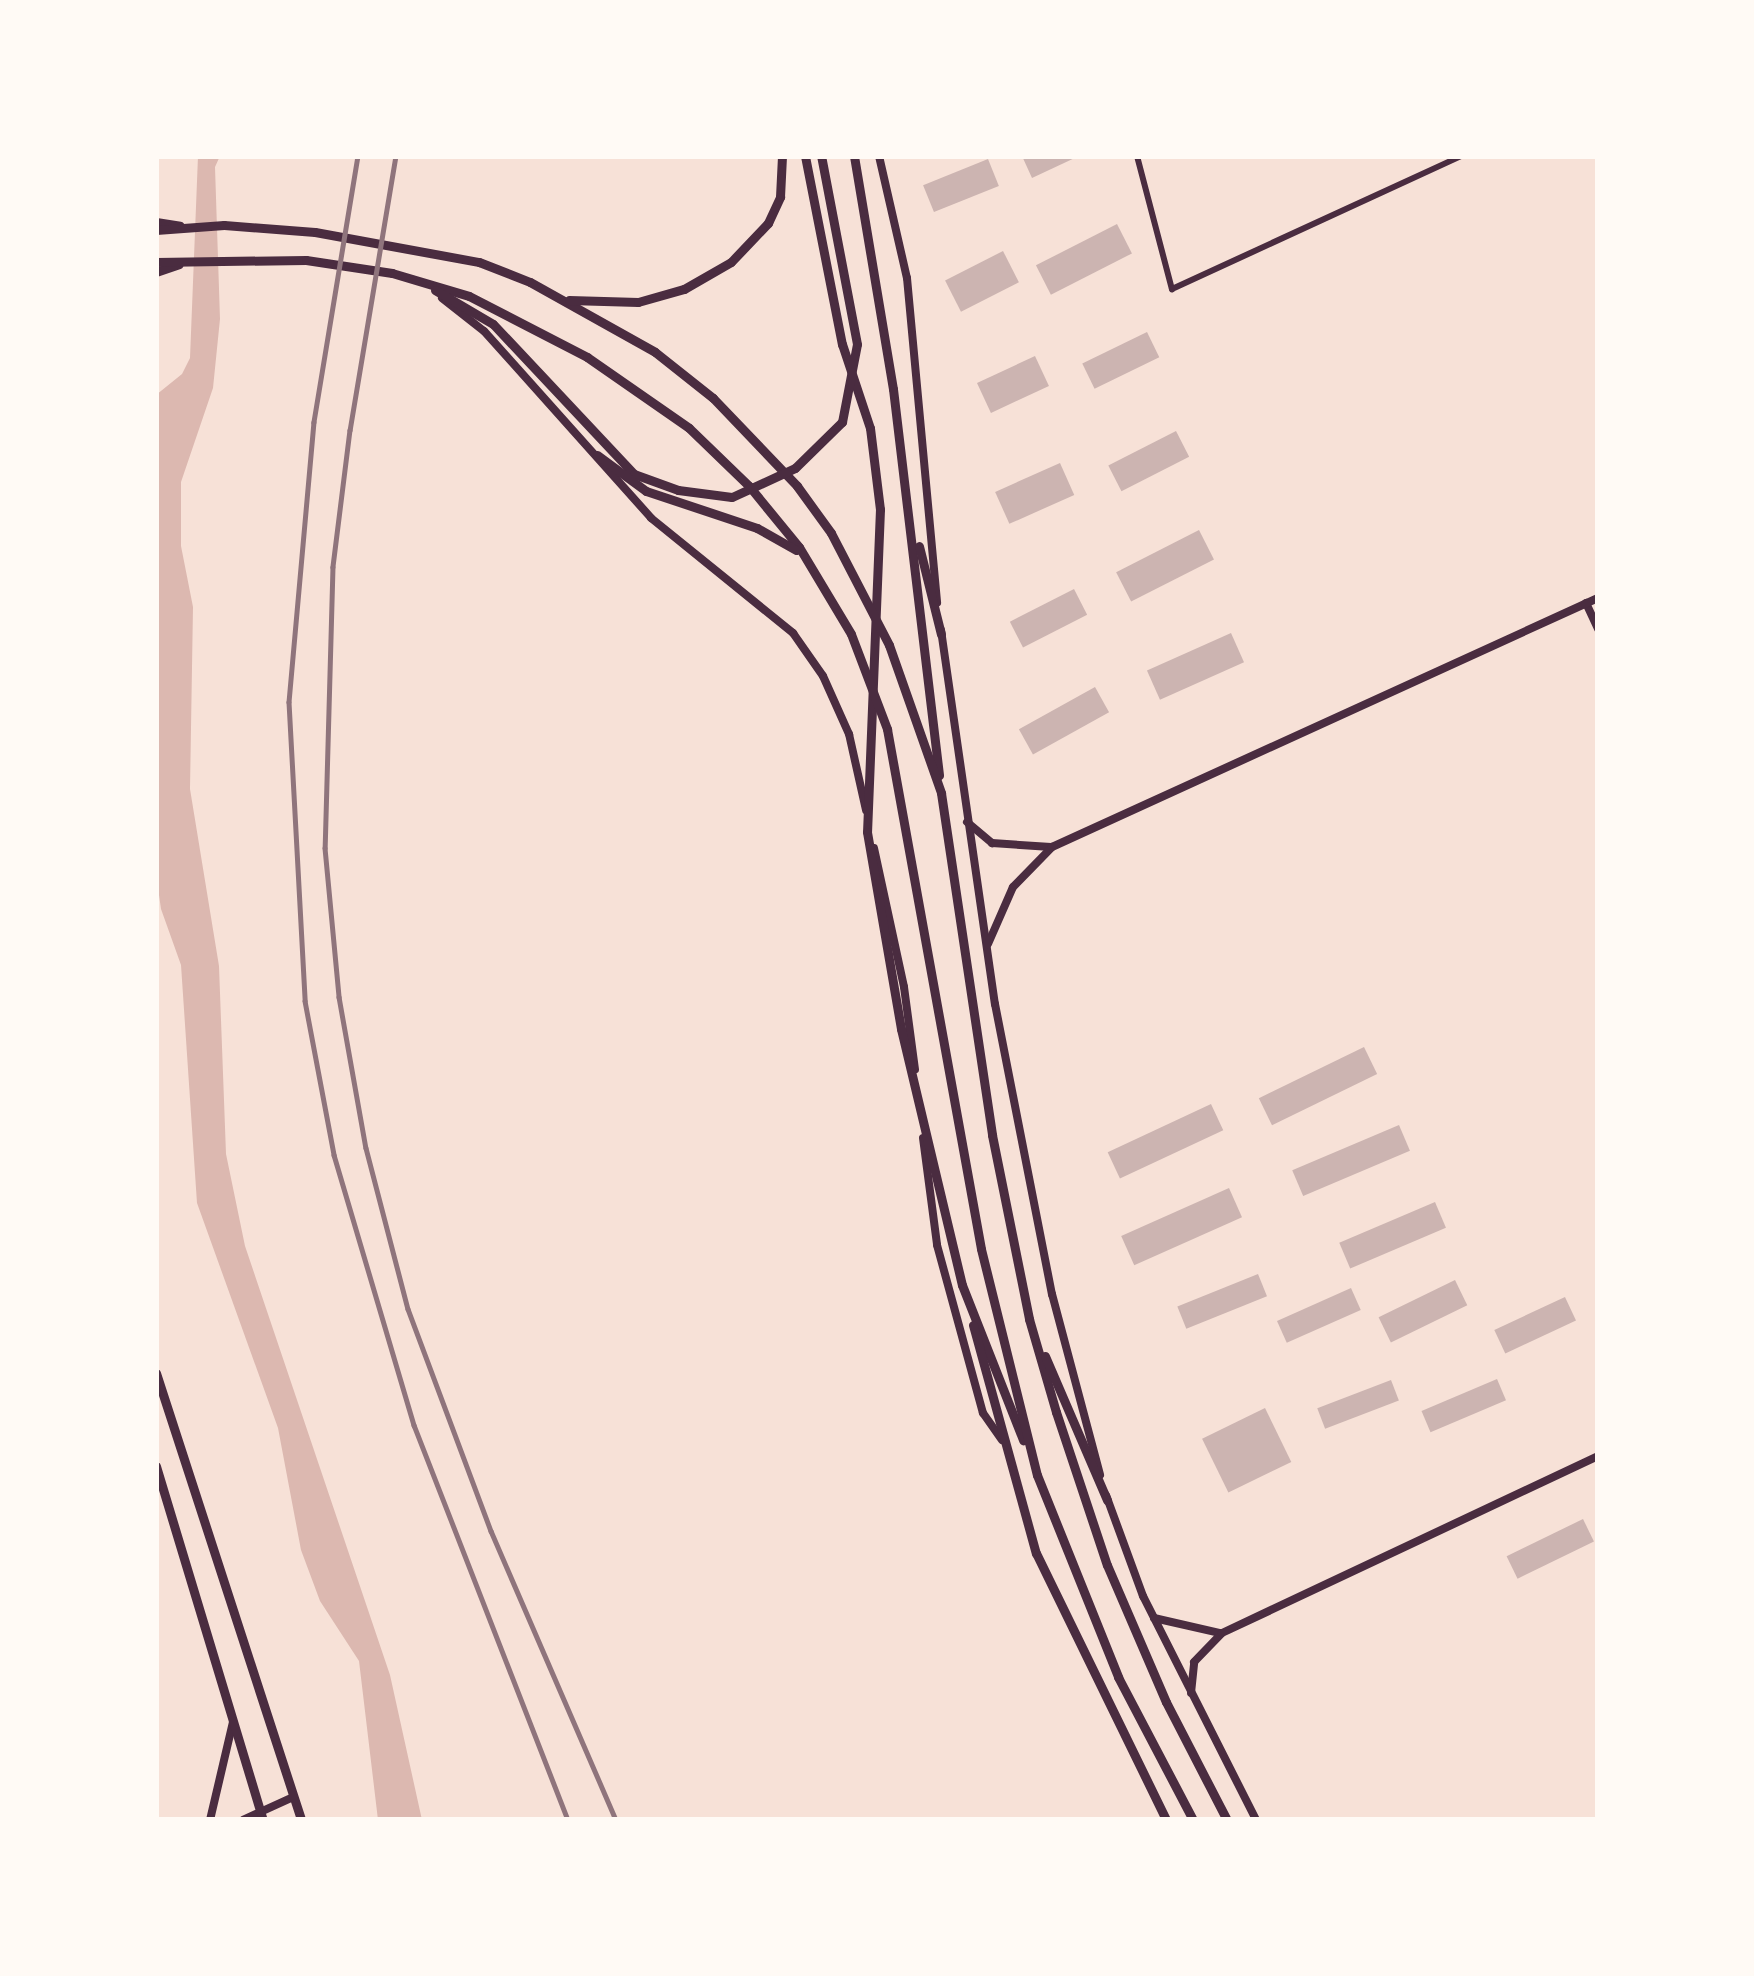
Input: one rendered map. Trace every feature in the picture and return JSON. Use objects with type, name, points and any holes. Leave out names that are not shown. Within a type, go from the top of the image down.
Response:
[{"type":"main road","points":[[566,300],[638,302],[684,290],[731,262],[768,223],[780,197],[782,156]]},
{"type":"main road","points":[[805,156],[842,344],[870,428],[880,509],[867,832],[901,1029],[962,1286],[1036,1552],[1166,1820]]},
{"type":"main road","points":[[422,282],[493,324],[634,474],[677,490],[732,497],[795,468],[842,422],[857,344],[820,156]]},
{"type":"main road","points":[[854,156],[908,502],[941,793],[973,1018],[1029,1319],[1107,1565],[1166,1702],[1227,1820]]},
{"type":"main road","points":[[156,226],[315,232],[479,262],[566,300],[655,352],[712,398],[797,486],[859,581],[889,645],[941,793]]},
{"type":"main road","points":[[156,272],[194,258]]},
{"type":"main road","points":[[156,262],[306,260],[392,273],[469,296],[587,357],[671,415],[749,486],[807,560],[850,634],[886,729],[981,1249],[1036,1472]]},
{"type":"main road","points":[[597,455],[646,491],[757,528],[807,560]]},
{"type":"main road","points":[[908,502],[941,634]]},
{"type":"main road","points":[[962,1286],[1118,1677],[1193,1820]]},
{"type":"main road","points":[[1029,1319],[1107,1500]]},
{"type":"main road","points":[[156,1373],[297,1818]]},
{"type":"main road","points":[[156,1466],[262,1816]]},
{"type":"street","points":[[879,156],[907,278],[920,456],[968,822],[1052,1294],[1107,1500],[1154,1618],[1256,1820]]},
{"type":"street","points":[[1137,156],[1172,289],[1461,156]]},
{"type":"street","points":[[422,282],[484,331],[651,518],[793,633],[823,676],[849,734],[904,988],[937,1245],[983,1413],[1003,1442]]},
{"type":"street","points":[[987,946],[1013,887],[1052,847],[1598,598]]},
{"type":"street","points":[[1586,603],[1598,629]]},
{"type":"street","points":[[968,822],[992,843],[1052,847]]},
{"type":"street","points":[[1191,1694],[1194,1662],[1222,1633],[1598,1456]]},
{"type":"street","points":[[1154,1618],[1222,1633]]},
{"type":"street","points":[[210,1820],[233,1720]]},
{"type":"street","points":[[243,1820],[262,1816],[293,1797]]},
{"type":"shaded area","points":[[198,156],[220,156],[215,167],[220,319],[213,388],[181,482],[181,546],[193,607],[190,789],[219,966],[226,1154],[245,1246],[390,1675],[422,1820],[378,1820],[359,1661],[320,1601],[301,1550],[278,1428],[197,1203],[181,965],[161,909],[156,874],[156,395],[182,374],[190,358]]},
{"type":"building","points":[[1022,156],[1079,156],[1032,178]]},
{"type":"building","points":[[988,159],[999,186],[934,212],[923,185]]},
{"type":"building","points":[[1117,224],[1132,253],[1051,295],[1036,265]]},
{"type":"building","points":[[1003,251],[1019,282],[961,312],[945,281]]},
{"type":"building","points":[[1147,332],[1159,357],[1095,389],[1082,364]]},
{"type":"building","points":[[1035,356],[1049,386],[991,413],[977,383]]},
{"type":"building","points":[[1176,431],[1189,457],[1121,491],[1108,466]]},
{"type":"building","points":[[1060,463],[1074,495],[1009,524],[995,492]]},
{"type":"building","points":[[1199,530],[1214,559],[1131,602],[1116,572]]},
{"type":"building","points":[[1074,589],[1087,615],[1023,648],[1010,622]]},
{"type":"building","points":[[1231,633],[1244,662],[1160,700],[1147,670]]},
{"type":"building","points":[[1095,687],[1109,712],[1033,755],[1019,729]]},
{"type":"building","points":[[1364,1047],[1377,1074],[1272,1125],[1259,1098]]},
{"type":"building","points":[[1211,1104],[1223,1130],[1120,1178],[1108,1152]]},
{"type":"building","points":[[1399,1125],[1410,1151],[1303,1196],[1292,1170]]},
{"type":"building","points":[[1229,1188],[1242,1217],[1134,1265],[1121,1236]]},
{"type":"building","points":[[1435,1202],[1446,1228],[1350,1268],[1339,1243]]},
{"type":"building","points":[[1258,1274],[1267,1296],[1186,1329],[1177,1307]]},
{"type":"building","points":[[1455,1280],[1467,1305],[1391,1342],[1379,1317]]},
{"type":"building","points":[[1351,1288],[1361,1310],[1287,1343],[1277,1321]]},
{"type":"building","points":[[1565,1297],[1576,1321],[1505,1354],[1494,1330]]},
{"type":"building","points":[[1497,1379],[1506,1400],[1431,1432],[1422,1411]]},
{"type":"building","points":[[1391,1380],[1399,1401],[1325,1429],[1317,1408]]},
{"type":"building","points":[[1265,1408],[1291,1462],[1228,1493],[1202,1439]]},
{"type":"building","points":[[1583,1519],[1594,1541],[1518,1579],[1507,1556]]},
{"type":"railway","points":[[358,156],[314,422],[289,702],[305,1001],[334,1155],[414,1425],[568,1820]]},
{"type":"railway","points":[[396,156],[350,430],[333,567],[325,848],[339,997],[366,1148],[408,1309],[491,1531],[616,1820]]}]
